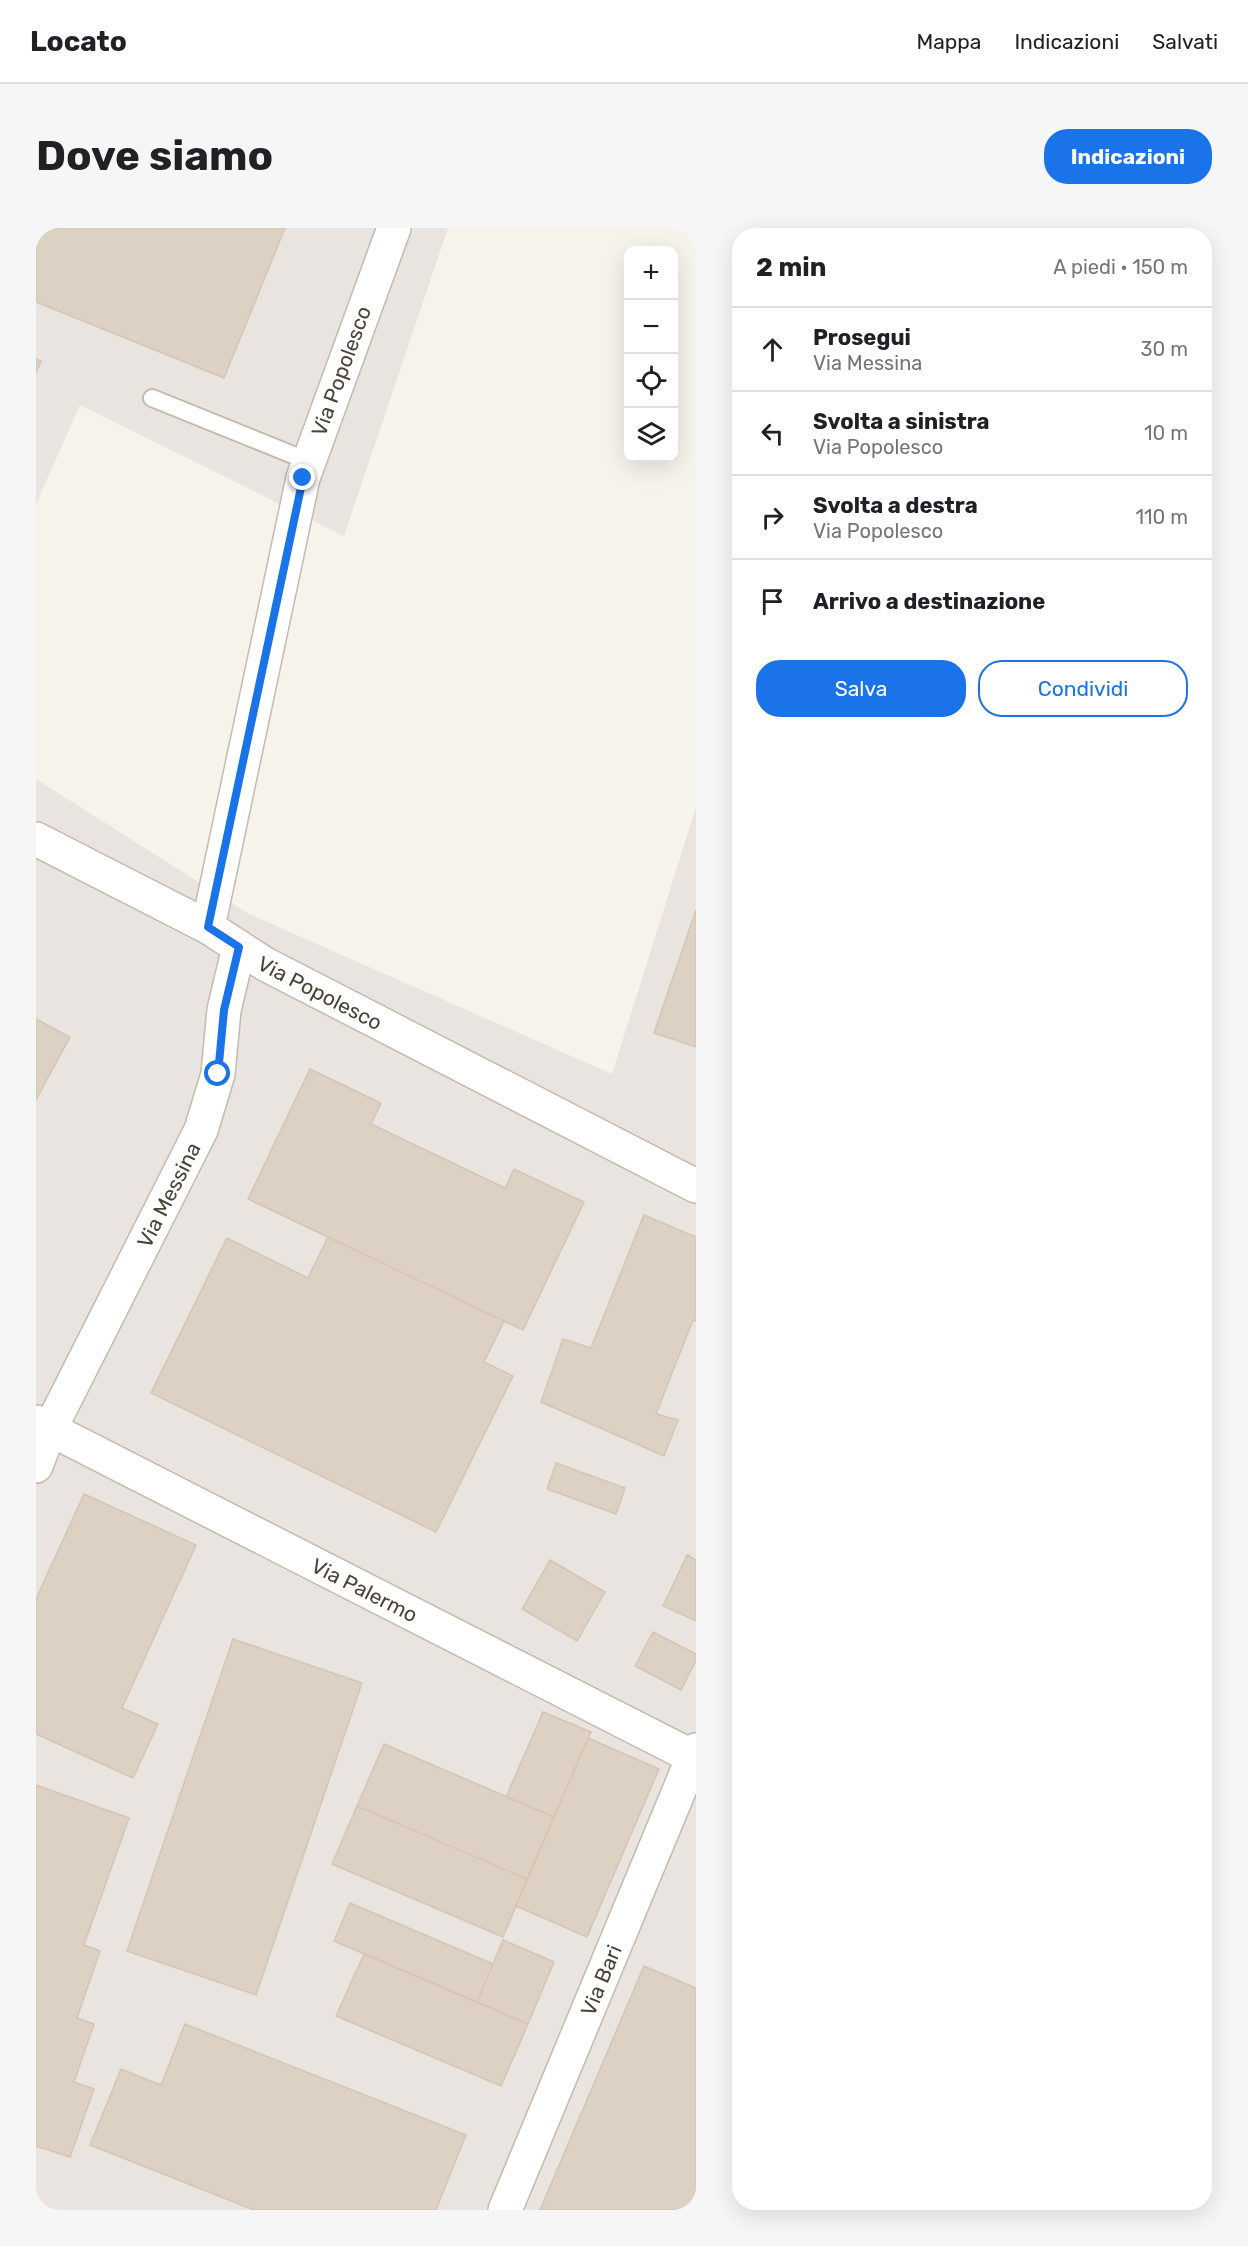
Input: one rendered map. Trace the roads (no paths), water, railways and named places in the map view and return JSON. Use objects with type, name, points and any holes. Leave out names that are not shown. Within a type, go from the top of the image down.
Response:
[{"type":"street","name":"Via Popolesco","points":[[393,228],[308,461],[271,621],[208,927],[275,969],[696,1186]]},
{"type":"street","points":[[36,838],[208,927]]},
{"type":"street","name":"Via Messina","points":[[36,1466],[43,1425],[201,1130],[218,1074],[224,1010],[239,947]]},
{"type":"street","name":"Via Palermo","points":[[43,1425],[695,1753]]},
{"type":"street","name":"Via Bari","points":[[505,2210],[695,1753]]},
{"type":"lane","points":[[152,398],[308,461]]}]
